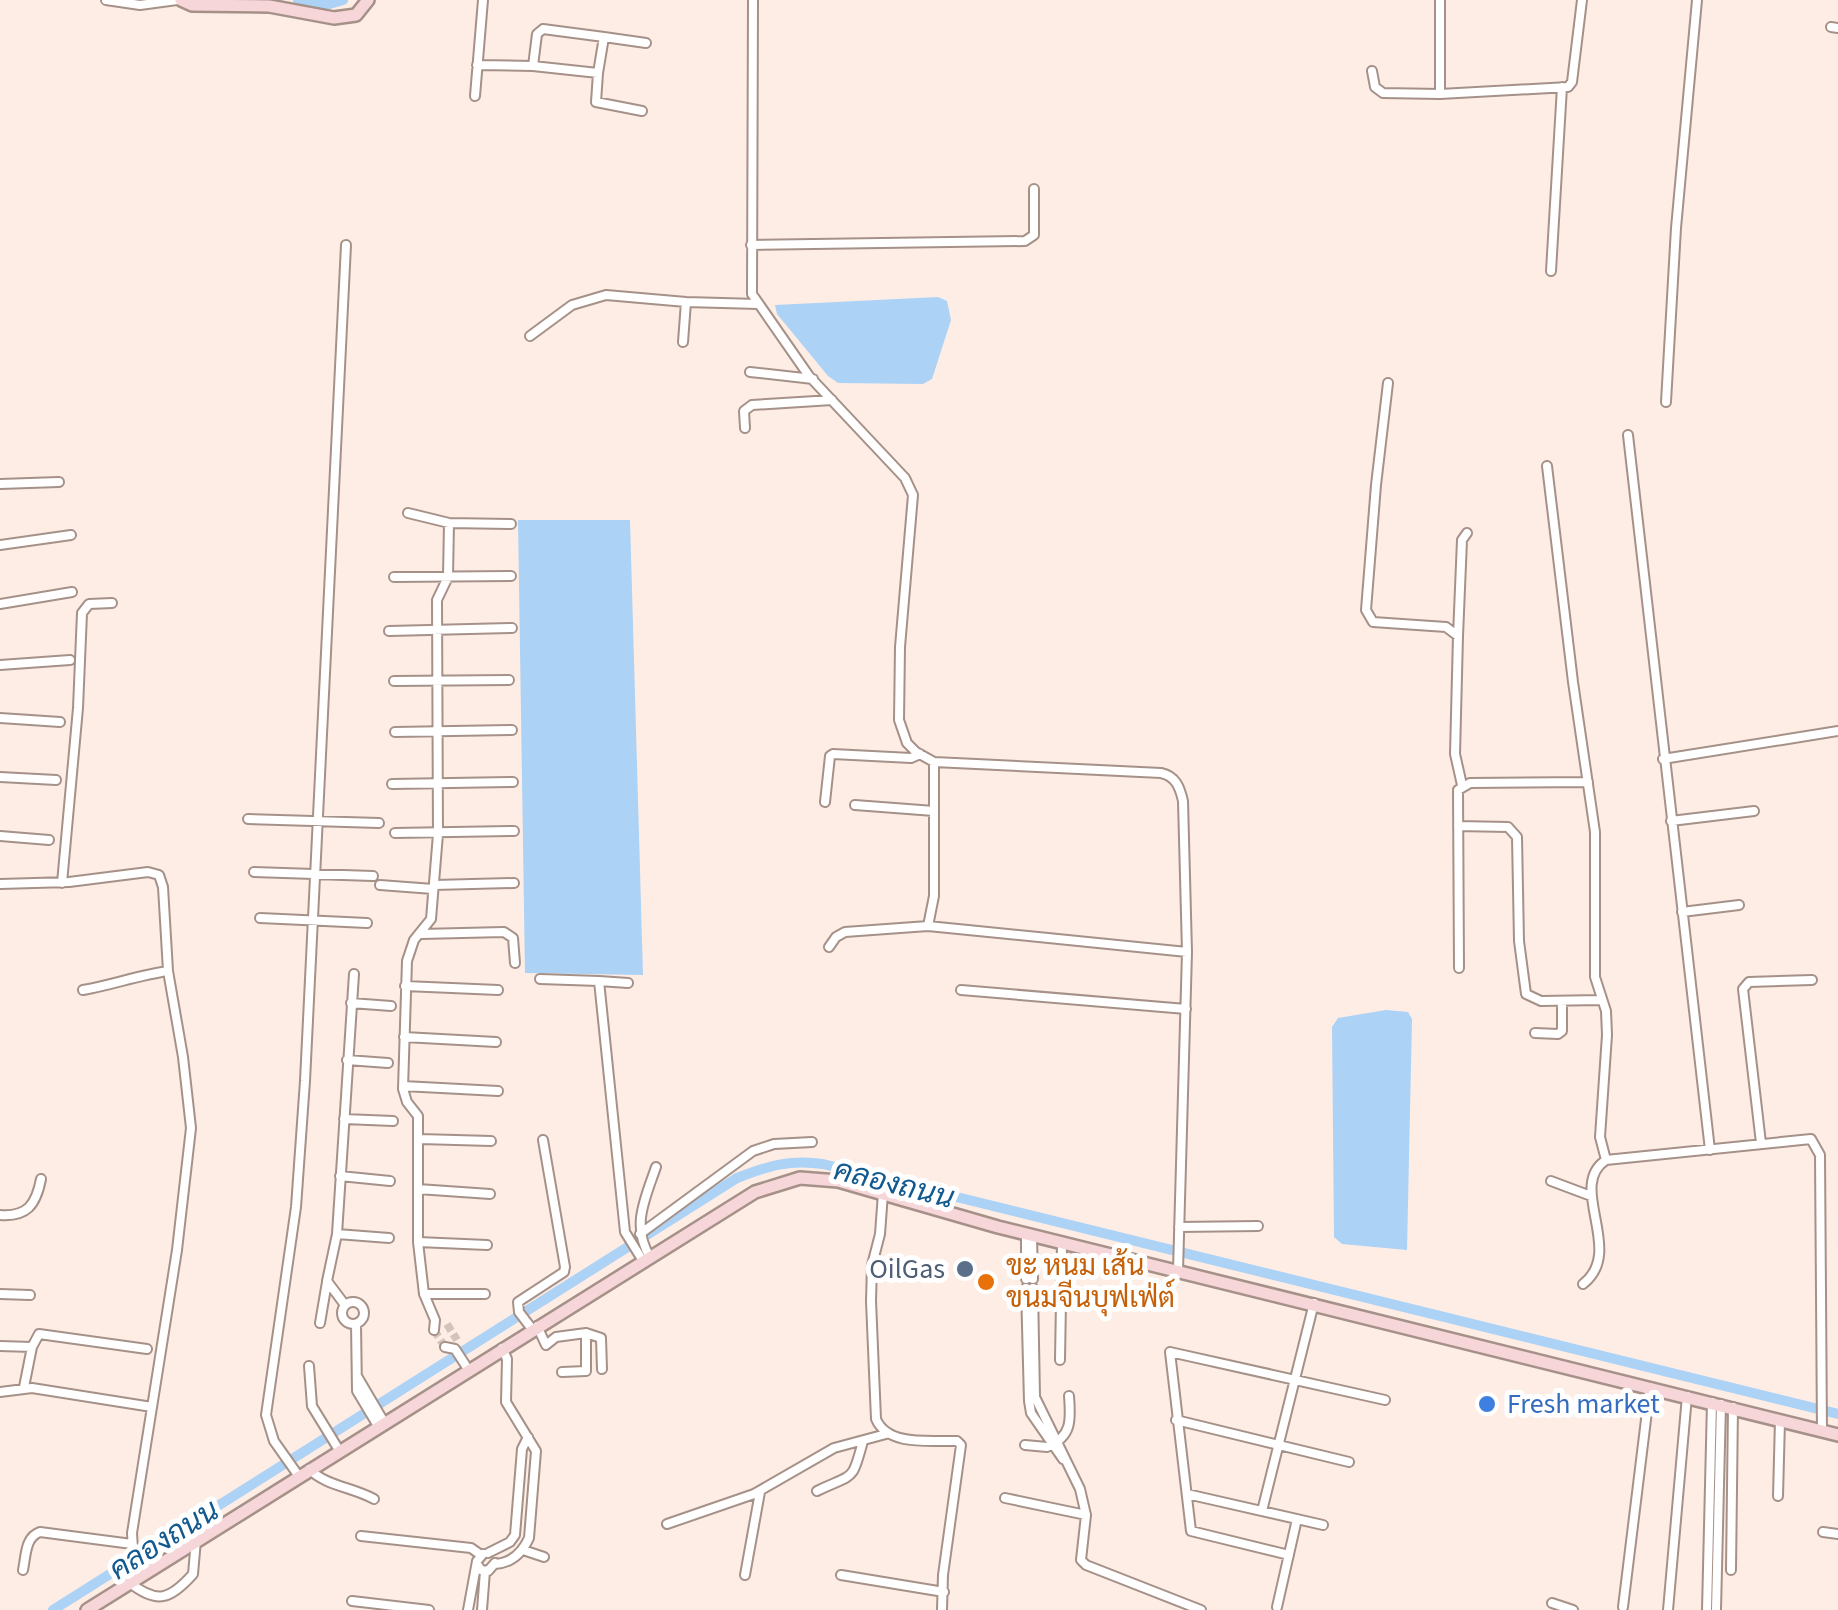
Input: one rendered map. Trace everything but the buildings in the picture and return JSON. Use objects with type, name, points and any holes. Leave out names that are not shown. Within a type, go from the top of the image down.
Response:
[{"type":"street","points":[[106,0],[140,5],[179,0],[192,5],[286,8],[334,18],[356,15],[368,0]]},
{"type":"street","points":[[475,96],[483,0]]},
{"type":"street","points":[[754,0],[752,294],[813,380],[905,478],[914,494],[900,647],[899,720],[908,743],[934,762],[1169,774],[1180,787],[1187,952],[1178,1266]]},
{"type":"street","points":[[1440,0],[1440,94]]},
{"type":"street","points":[[1372,71],[1376,86],[1384,94],[1568,87],[1572,82],[1582,0]]},
{"type":"street","points":[[1666,402],[1697,0]]},
{"type":"street","points":[[533,66],[537,34],[543,28],[646,44]]},
{"type":"street","points":[[604,37],[596,102],[642,111]]},
{"type":"street","points":[[477,65],[533,66],[598,74]]},
{"type":"street","points":[[1551,271],[1562,87]]},
{"type":"street","points":[[751,246],[1024,241],[1034,235],[1034,189]]},
{"type":"street","points":[[346,245],[296,1207],[266,1414],[269,1430],[282,1453],[300,1471],[319,1480],[346,1485],[374,1499]]},
{"type":"street","points":[[530,336],[572,305],[594,296],[758,304]]},
{"type":"street","points":[[683,342],[686,302]]},
{"type":"street","points":[[750,372],[813,380]]},
{"type":"street","points":[[1388,384],[1366,610],[1373,622],[1446,626],[1458,636]]},
{"type":"street","points":[[745,428],[744,411],[752,405],[832,400]]},
{"type":"street","points":[[1628,435],[1710,1150]]},
{"type":"street","points":[[1547,466],[1595,832],[1595,977],[1606,1011],[1608,1035],[1600,1137],[1606,1160]]},
{"type":"street","points":[[0,484],[59,482]]},
{"type":"street","points":[[408,513],[449,523],[511,524]]},
{"type":"street","points":[[434,1330],[424,1294],[418,1242],[420,1139],[418,1116],[407,1102],[404,1086],[404,1037],[407,961],[431,919],[440,783],[437,600],[448,577],[449,523]]},
{"type":"street","points":[[1462,785],[1455,754],[1462,540],[1467,533]]},
{"type":"street","points":[[0,545],[71,536]]},
{"type":"street","points":[[394,577],[511,576]]},
{"type":"street","points":[[0,604],[72,592]]},
{"type":"street","points":[[62,883],[78,708],[82,613],[90,604],[112,603]]},
{"type":"street","points":[[389,631],[512,628]]},
{"type":"street","points":[[0,665],[70,660]]},
{"type":"street","points":[[394,680],[509,680]]},
{"type":"street","points":[[0,718],[60,722]]},
{"type":"street","points":[[395,732],[512,730]]},
{"type":"street","points":[[1663,759],[1838,730]]},
{"type":"street","points":[[825,802],[833,754],[911,758],[920,754]]},
{"type":"street","points":[[928,926],[934,896],[934,762]]},
{"type":"street","points":[[0,777],[56,780]]},
{"type":"street","points":[[392,784],[513,782]]},
{"type":"street","points":[[1459,968],[1458,790],[1462,785],[1588,782]]},
{"type":"street","points":[[855,805],[934,811]]},
{"type":"street","points":[[1671,822],[1754,811]]},
{"type":"street","points":[[248,819],[380,824]]},
{"type":"street","points":[[1458,826],[1513,829],[1519,852],[1519,941],[1526,994],[1541,1001],[1601,1000]]},
{"type":"street","points":[[395,833],[514,831]]},
{"type":"street","points":[[0,836],[49,840]]},
{"type":"street","points":[[0,884],[62,883],[148,872],[159,875],[164,898],[168,972],[184,1057],[191,1128],[177,1250],[132,1546],[144,1569]]},
{"type":"street","points":[[254,872],[373,876]]},
{"type":"street","points":[[380,885],[514,883]]},
{"type":"street","points":[[1682,912],[1739,906]]},
{"type":"street","points":[[260,918],[367,923]]},
{"type":"street","points":[[829,946],[845,932],[928,926],[1187,952]]},
{"type":"street","points":[[420,934],[504,932],[513,938],[515,964]]},
{"type":"street","points":[[82,990],[138,975],[168,972]]},
{"type":"street","points":[[320,1322],[336,1234],[354,974]]},
{"type":"street","points":[[540,978],[628,983]]},
{"type":"street","points":[[1761,1144],[1743,989],[1749,982],[1812,980]]},
{"type":"street","points":[[599,981],[616,1166],[628,1240],[645,1256]]},
{"type":"street","points":[[405,986],[498,990]]},
{"type":"street","points":[[961,990],[1186,1009]]},
{"type":"street","points":[[1535,1033],[1562,1031],[1562,1001]]},
{"type":"street","points":[[351,1003],[391,1006]]},
{"type":"street","points":[[404,1037],[496,1042]]},
{"type":"street","points":[[347,1060],[388,1063]]},
{"type":"street","points":[[404,1086],[498,1091]]},
{"type":"street","points":[[344,1119],[393,1121]]},
{"type":"street","points":[[420,1139],[491,1141]]},
{"type":"street","points":[[1584,1284],[1598,1270],[1600,1259],[1591,1196],[1598,1165],[1606,1160],[1811,1139],[1820,1156],[1822,1426]]},
{"type":"street","points":[[542,1140],[565,1267],[564,1272],[522,1298],[518,1302],[519,1312],[546,1345],[556,1337],[586,1333],[601,1338],[602,1369]]},
{"type":"street","points":[[640,1237],[753,1151],[774,1144],[812,1142]]},
{"type":"street","points":[[645,1256],[640,1237],[642,1206],[656,1166]]},
{"type":"street","points":[[340,1176],[390,1181]]},
{"type":"street","points":[[87,1610],[144,1569],[645,1256],[774,1184],[800,1178],[838,1181],[1029,1235],[1178,1266],[1780,1420],[1822,1426],[1838,1435]]},
{"type":"street","points":[[0,1215],[14,1216],[29,1210],[38,1196],[41,1179]]},
{"type":"street","points":[[1551,1181],[1591,1196]]},
{"type":"street","points":[[418,1189],[490,1194]]},
{"type":"street","points":[[883,1193],[870,1300],[876,1419],[886,1434]]},
{"type":"street","points":[[1179,1228],[1258,1226]]},
{"type":"street","points":[[336,1234],[389,1238]]},
{"type":"street","points":[[1029,1235],[1035,1396],[1080,1488],[1086,1515],[1080,1552],[1086,1565],[1200,1610]]},
{"type":"street","points":[[418,1242],[487,1245]]},
{"type":"street","points":[[1060,1360],[1062,1243]]},
{"type":"street","points":[[327,1281],[346,1305]]},
{"type":"street","points":[[0,1294],[30,1295]]},
{"type":"street","points":[[424,1294],[485,1294]]},
{"type":"street","points":[[346,1305],[355,1302],[363,1308],[363,1318],[356,1324]]},
{"type":"street","points":[[1262,1511],[1314,1303]]},
{"type":"street","points":[[346,1305],[343,1318],[356,1324]]},
{"type":"street","points":[[434,1320],[447,1324]]},
{"type":"street","points":[[356,1324],[357,1376],[379,1420]]},
{"type":"street","points":[[24,1388],[32,1347],[37,1335],[43,1333],[147,1349]]},
{"type":"street","points":[[562,1372],[586,1371],[586,1333]]},
{"type":"street","points":[[0,1346],[32,1347]]},
{"type":"street","points":[[453,1347],[466,1367]]},
{"type":"street","points":[[361,1536],[471,1548],[492,1570],[495,1564],[506,1563],[523,1550],[529,1538],[536,1451],[506,1402],[507,1360],[502,1348]]},
{"type":"street","points":[[1289,1555],[1196,1535],[1189,1526],[1170,1352],[1385,1400]]},
{"type":"street","points":[[309,1366],[312,1406],[338,1447]]},
{"type":"street","points":[[1622,1607],[1650,1386]]},
{"type":"street","points":[[0,1392],[24,1388],[152,1407]]},
{"type":"street","points":[[1025,1444],[1048,1448],[1057,1444],[1070,1426],[1068,1396]]},
{"type":"street","points":[[1668,1610],[1687,1396]]},
{"type":"street","points":[[1722,1405],[1731,1570]]},
{"type":"street","points":[[1708,1610],[1712,1598],[1722,1405]]},
{"type":"street","points":[[1176,1420],[1349,1462]]},
{"type":"street","points":[[1778,1496],[1780,1420]]},
{"type":"street","points":[[667,1524],[760,1492],[834,1448],[886,1434],[957,1441],[961,1445],[943,1574],[942,1610]]},
{"type":"street","points":[[468,1610],[483,1561],[515,1534],[522,1450],[528,1436]]},
{"type":"street","points":[[817,1491],[850,1478],[863,1440]]},
{"type":"street","points":[[745,1574],[760,1492]]},
{"type":"street","points":[[1187,1494],[1324,1524]]},
{"type":"street","points":[[1005,1498],[1086,1515]]},
{"type":"street","points":[[1277,1608],[1297,1519]]},
{"type":"street","points":[[24,1570],[28,1543],[40,1532],[132,1546]]},
{"type":"street","points":[[1823,1532],[1838,1534]]},
{"type":"street","points":[[129,1583],[148,1597],[165,1596],[193,1574],[196,1540]]},
{"type":"street","points":[[523,1550],[544,1558]]},
{"type":"street","points":[[482,1610],[483,1561]]},
{"type":"street","points":[[841,1575],[944,1592]]},
{"type":"street","points":[[1712,1598],[1716,1610]]},
{"type":"street","points":[[352,1601],[429,1610]]},
{"type":"street","points":[[1552,1604],[1573,1610]]},
{"type":"water","points":[[938,297],[947,301],[951,320],[932,379],[923,384],[838,383],[777,314],[775,305]]},
{"type":"water","points":[[518,520],[630,520],[643,975],[525,973]]},
{"type":"water","points":[[1386,1010],[1408,1012],[1412,1019],[1407,1250],[1342,1244],[1334,1237],[1332,1027],[1338,1018]]},
{"type":"waterway","points":[[298,0],[326,5],[343,0]]},
{"type":"waterway","name":"คลองถนน","points":[[53,1610],[737,1178],[789,1163],[823,1164],[1838,1414]]},
{"type":"tunnel","points":[[447,1324],[457,1340]]},
{"type":"tunnel","points":[[434,1330],[445,1347]]},
{"type":"place","name":"OilGas","points":[[965,1269]]},
{"type":"place","name":"ขะ หนม เส้น ขนมจีนบุฟเฟ่ต์","points":[[986,1282]]},
{"type":"place","name":"Fresh market","points":[[1487,1404]]}]
